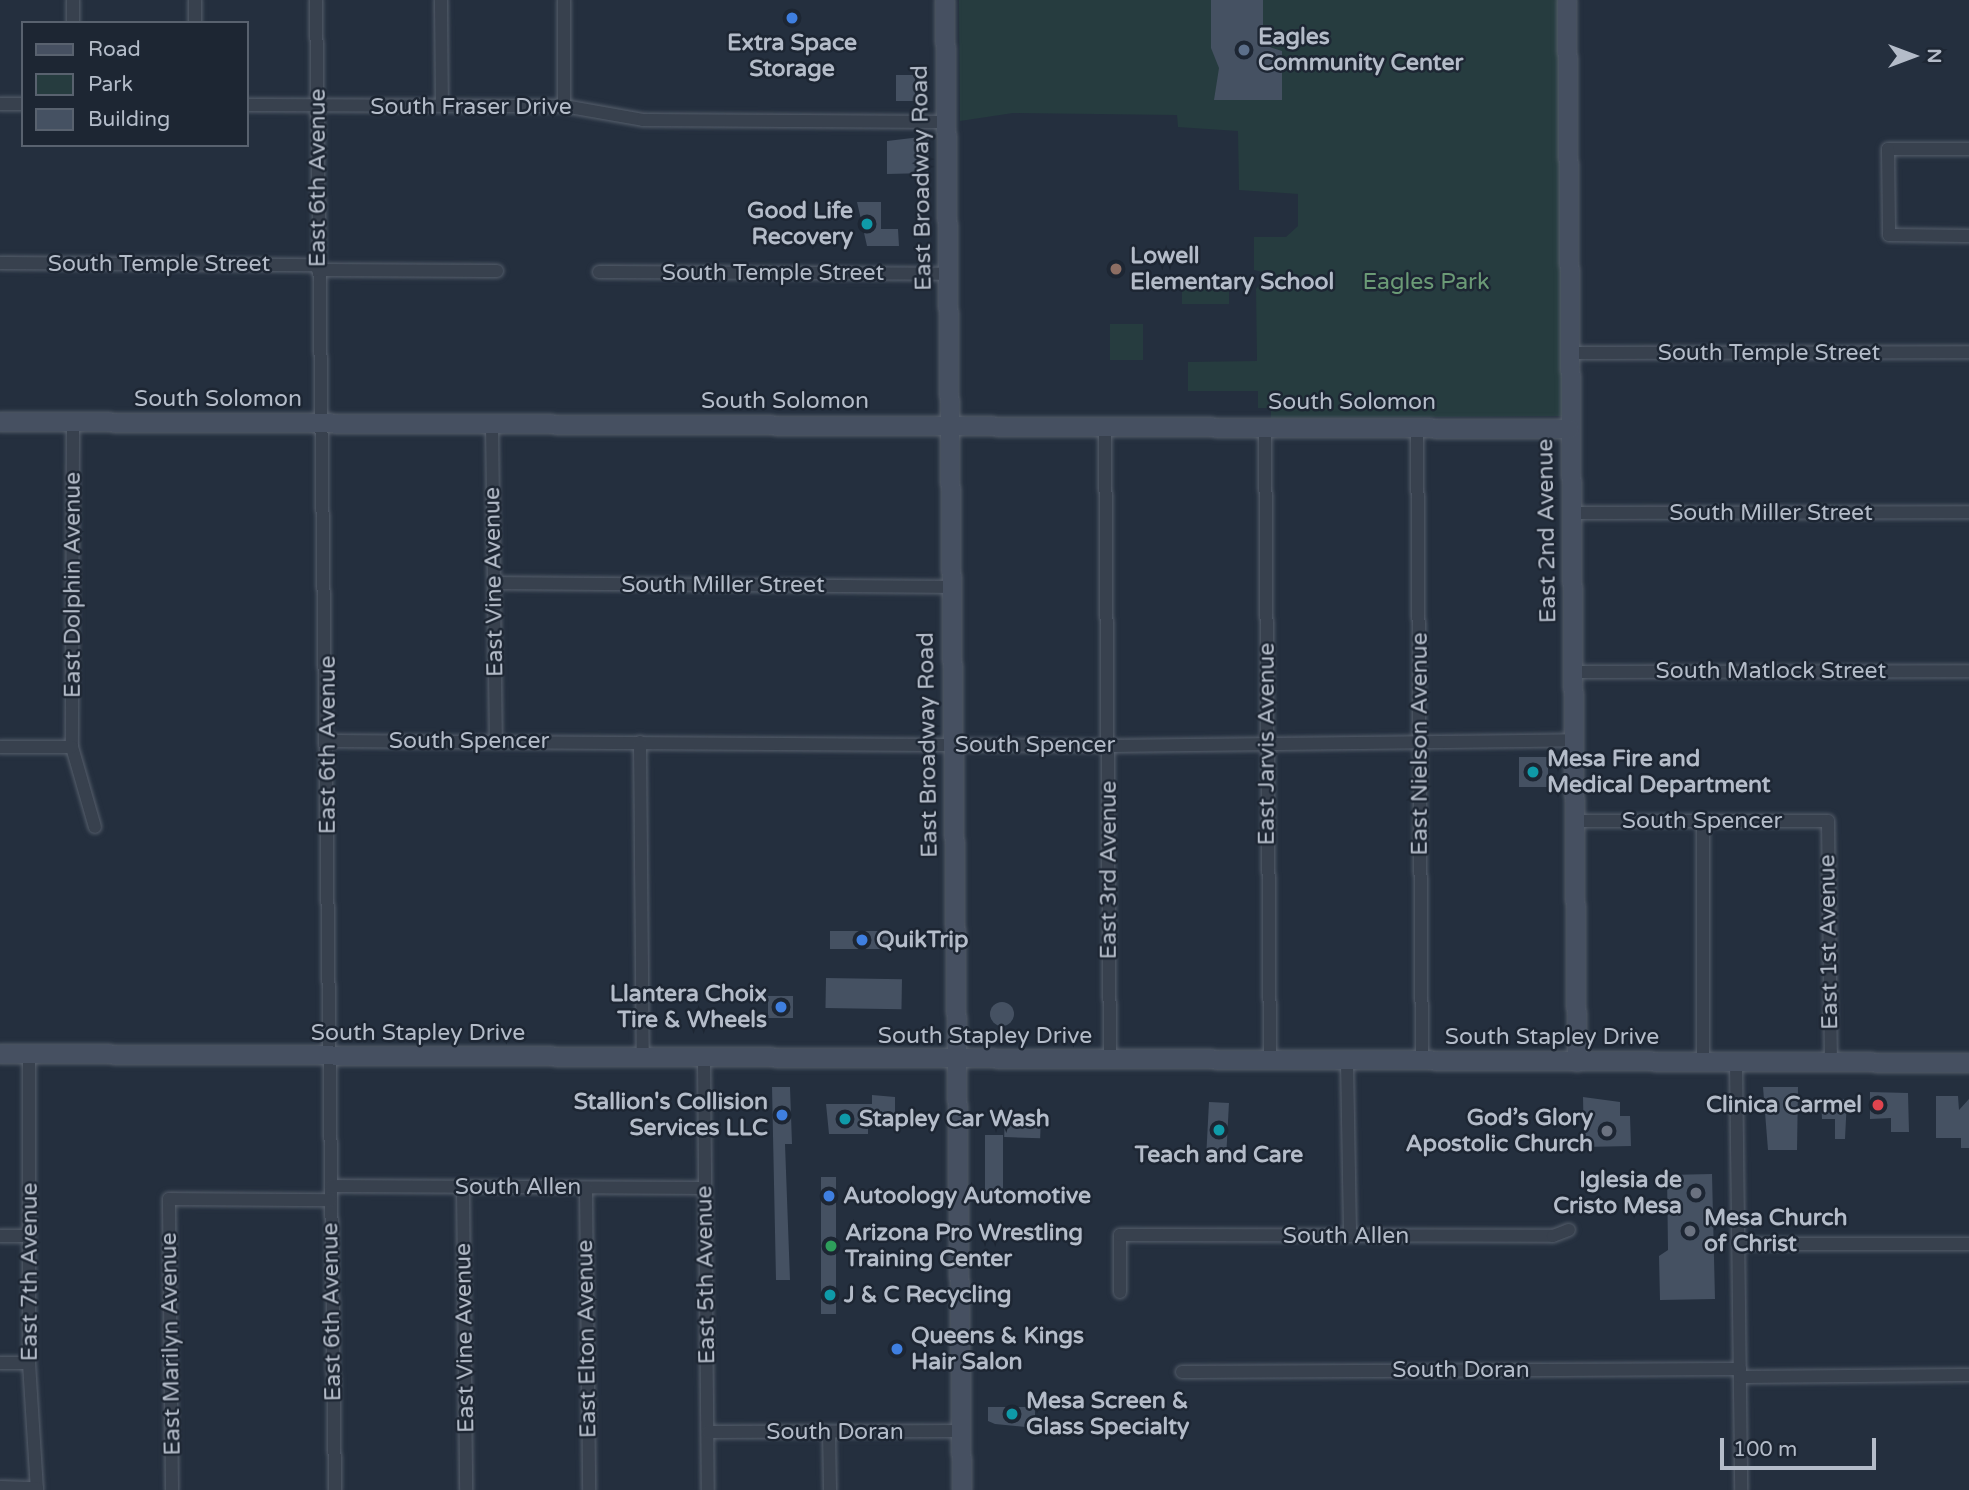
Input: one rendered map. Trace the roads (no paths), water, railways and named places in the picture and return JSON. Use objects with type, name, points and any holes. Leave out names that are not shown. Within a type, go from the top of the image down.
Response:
[{"type":"main road","name":"East Broadway Road","points":[[945,0],[955,1062],[962,1490]]},
{"type":"main road","name":"East 2nd Avenue","points":[[1567,0],[1570,429],[1577,821],[1577,1062]]},
{"type":"main road","name":"South Solomon","points":[[0,422],[1570,429]]},
{"type":"main road","name":"South Stapley Drive","points":[[0,1054],[955,1062],[1969,1063]]},
{"type":"street","points":[[73,0],[73,21]]},
{"type":"street","points":[[195,0],[195,21]]},
{"type":"street","name":"East 6th Avenue","points":[[316,0],[335,1490]]},
{"type":"street","points":[[441,0],[442,106]]},
{"type":"street","points":[[564,0],[564,106]]},
{"type":"street","points":[[0,104],[21,104]]},
{"type":"street","name":"South Fraser Drive","points":[[248,105],[564,106],[631,120],[946,122]]},
{"type":"street","points":[[1969,149],[1888,149],[1889,235],[1969,236]]},
{"type":"street","name":"South Temple Street","points":[[0,263],[496,271]]},
{"type":"street","name":"South Temple Street","points":[[599,272],[948,274]]},
{"type":"street","name":"South Temple Street","points":[[1570,353],[1969,352]]},
{"type":"street","name":"East Dolphin Avenue","points":[[73,423],[72,747],[95,827]]},
{"type":"street","name":"East Vine Avenue","points":[[492,423],[496,740]]},
{"type":"street","name":"East 3rd Avenue","points":[[1105,426],[1110,1061]]},
{"type":"street","name":"East Jarvis Avenue","points":[[1265,426],[1270,1061]]},
{"type":"street","name":"East Nielson Avenue","points":[[1417,427],[1422,1061]]},
{"type":"street","name":"South Miller Street","points":[[1572,513],[1969,512]]},
{"type":"street","name":"South Miller Street","points":[[495,583],[951,587]]},
{"type":"street","name":"South Matlock Street","points":[[1574,672],[1969,671]]},
{"type":"street","name":"South Spencer","points":[[327,741],[1108,746],[1420,739],[1576,740]]},
{"type":"street","points":[[640,743],[643,1060]]},
{"type":"street","points":[[0,747],[72,747]]},
{"type":"street","name":"South Spencer","points":[[1577,821],[1828,821]]},
{"type":"street","name":"East 1st Avenue","points":[[1828,821],[1831,1062]]},
{"type":"street","points":[[1703,822],[1703,1062]]},
{"type":"street","name":"East 7th Avenue","points":[[29,1055],[29,1363],[37,1489]]},
{"type":"street","name":"East 5th Avenue","points":[[704,1060],[708,1490]]},
{"type":"street","points":[[1347,1061],[1350,1236]]},
{"type":"street","points":[[1736,1062],[1741,1490]]},
{"type":"street","name":"South Allen","points":[[331,1186],[705,1188]]},
{"type":"street","name":"East Vine Avenue","points":[[463,1187],[466,1490]]},
{"type":"street","name":"East Elton Avenue","points":[[586,1188],[589,1490]]},
{"type":"street","name":"East Marilyn Avenue","points":[[172,1490],[169,1199],[331,1200]]},
{"type":"street","name":"South Allen","points":[[1120,1292],[1121,1235],[1553,1236],[1569,1230]]},
{"type":"street","points":[[0,1236],[29,1237]]},
{"type":"street","points":[[1738,1244],[1969,1244]]},
{"type":"street","points":[[0,1363],[29,1363]]},
{"type":"street","name":"South Doran","points":[[1182,1372],[1969,1374]]},
{"type":"street","name":"South Doran","points":[[708,1432],[961,1431]]},
{"type":"street","points":[[829,1432],[830,1490]]},
{"type":"street","points":[[0,1487],[37,1489]]},
{"type":"place","name":"Extra Space Storage","points":[[792,18]]},
{"type":"place","name":"Eagles Community Center","points":[[1244,50]]},
{"type":"place","name":"Good Life Recovery","points":[[867,224]]},
{"type":"place","name":"Lowell Elementary School","points":[[1116,269]]},
{"type":"place","name":"Mesa Fire and Medical Department","points":[[1533,772]]},
{"type":"place","name":"QuikTrip","points":[[862,940]]},
{"type":"place","name":"Llantera Choix Tire & Wheels","points":[[781,1007]]},
{"type":"place","name":"Clinica Carmel","points":[[1878,1105]]},
{"type":"place","name":"Stallion's Collision Services LLC","points":[[782,1115]]},
{"type":"place","name":"Stapley Car Wash","points":[[845,1119]]},
{"type":"place","name":"Teach and Care","points":[[1219,1130]]},
{"type":"place","name":"God’s Glory Apostolic Church","points":[[1607,1131]]},
{"type":"place","name":"Iglesia de Cristo Mesa","points":[[1696,1193]]},
{"type":"place","name":"Autoology Automotive","points":[[829,1196]]},
{"type":"place","name":"Mesa Church of Christ","points":[[1690,1231]]},
{"type":"place","name":"Arizona Pro Wrestling Training Center","points":[[831,1246]]},
{"type":"place","name":"J & C Recycling","points":[[830,1295]]},
{"type":"place","name":"Queens & Kings Hair Salon","points":[[897,1349]]},
{"type":"place","name":"Mesa Screen & Glass Specialty","points":[[1012,1414]]},
{"type":"park label","name":"Eagles Park","points":[[1426,282]]}]
